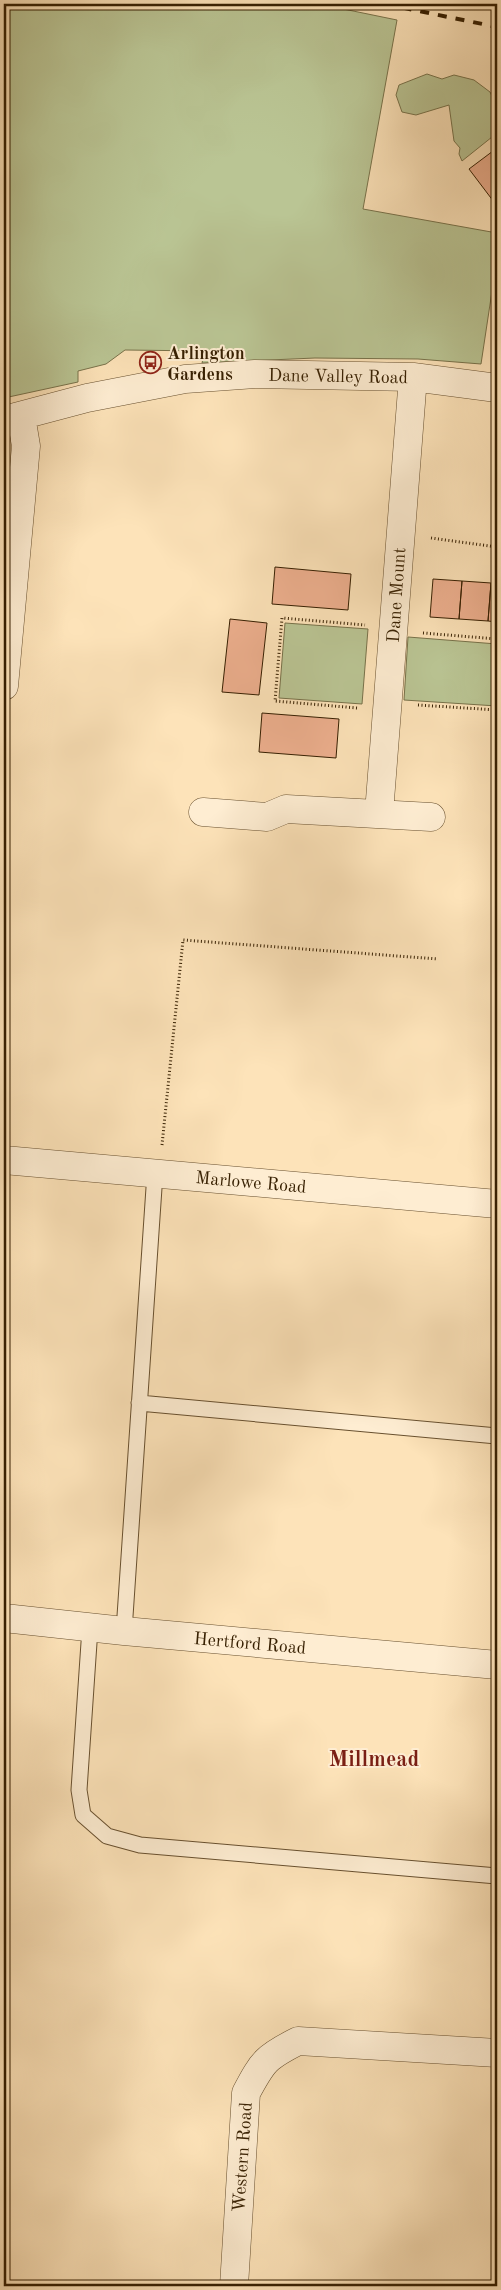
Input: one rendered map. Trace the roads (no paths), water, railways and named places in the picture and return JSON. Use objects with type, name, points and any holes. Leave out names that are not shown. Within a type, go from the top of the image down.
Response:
[{"type":"street","name":"Dane Valley Road","points":[[12,418],[87,398],[185,379],[255,374],[413,377],[497,388]]},
{"type":"street","name":"Dane Mount","points":[[380,813],[413,377]]},
{"type":"street","points":[[4,686],[26,446],[12,418]]},
{"type":"street","points":[[203,812],[267,817],[286,809],[431,817]]},
{"type":"street","name":"Marlowe Road","points":[[4,1160],[497,1204]]},
{"type":"street","name":"Hertford Road","points":[[4,1618],[90,1628],[497,1665]]},
{"type":"street","name":"Western Road","points":[[234,2286],[246,2093],[259,2068],[273,2053],[298,2041],[497,2053]]},
{"type":"lane","points":[[124,1631],[157,1173]]},
{"type":"lane","points":[[139,1403],[497,1436]]},
{"type":"lane","points":[[90,1628],[79,1790],[83,1815],[107,1836],[140,1844],[497,1876]]},
{"type":"railway","points":[[385,4],[497,27]]},
{"type":"railway","points":[[486,4],[497,6]]},
{"type":"place","name":"Arlington Gardens","points":[[151,363]]},
{"type":"district","name":"Millmead","points":[[374,1758]]}]
